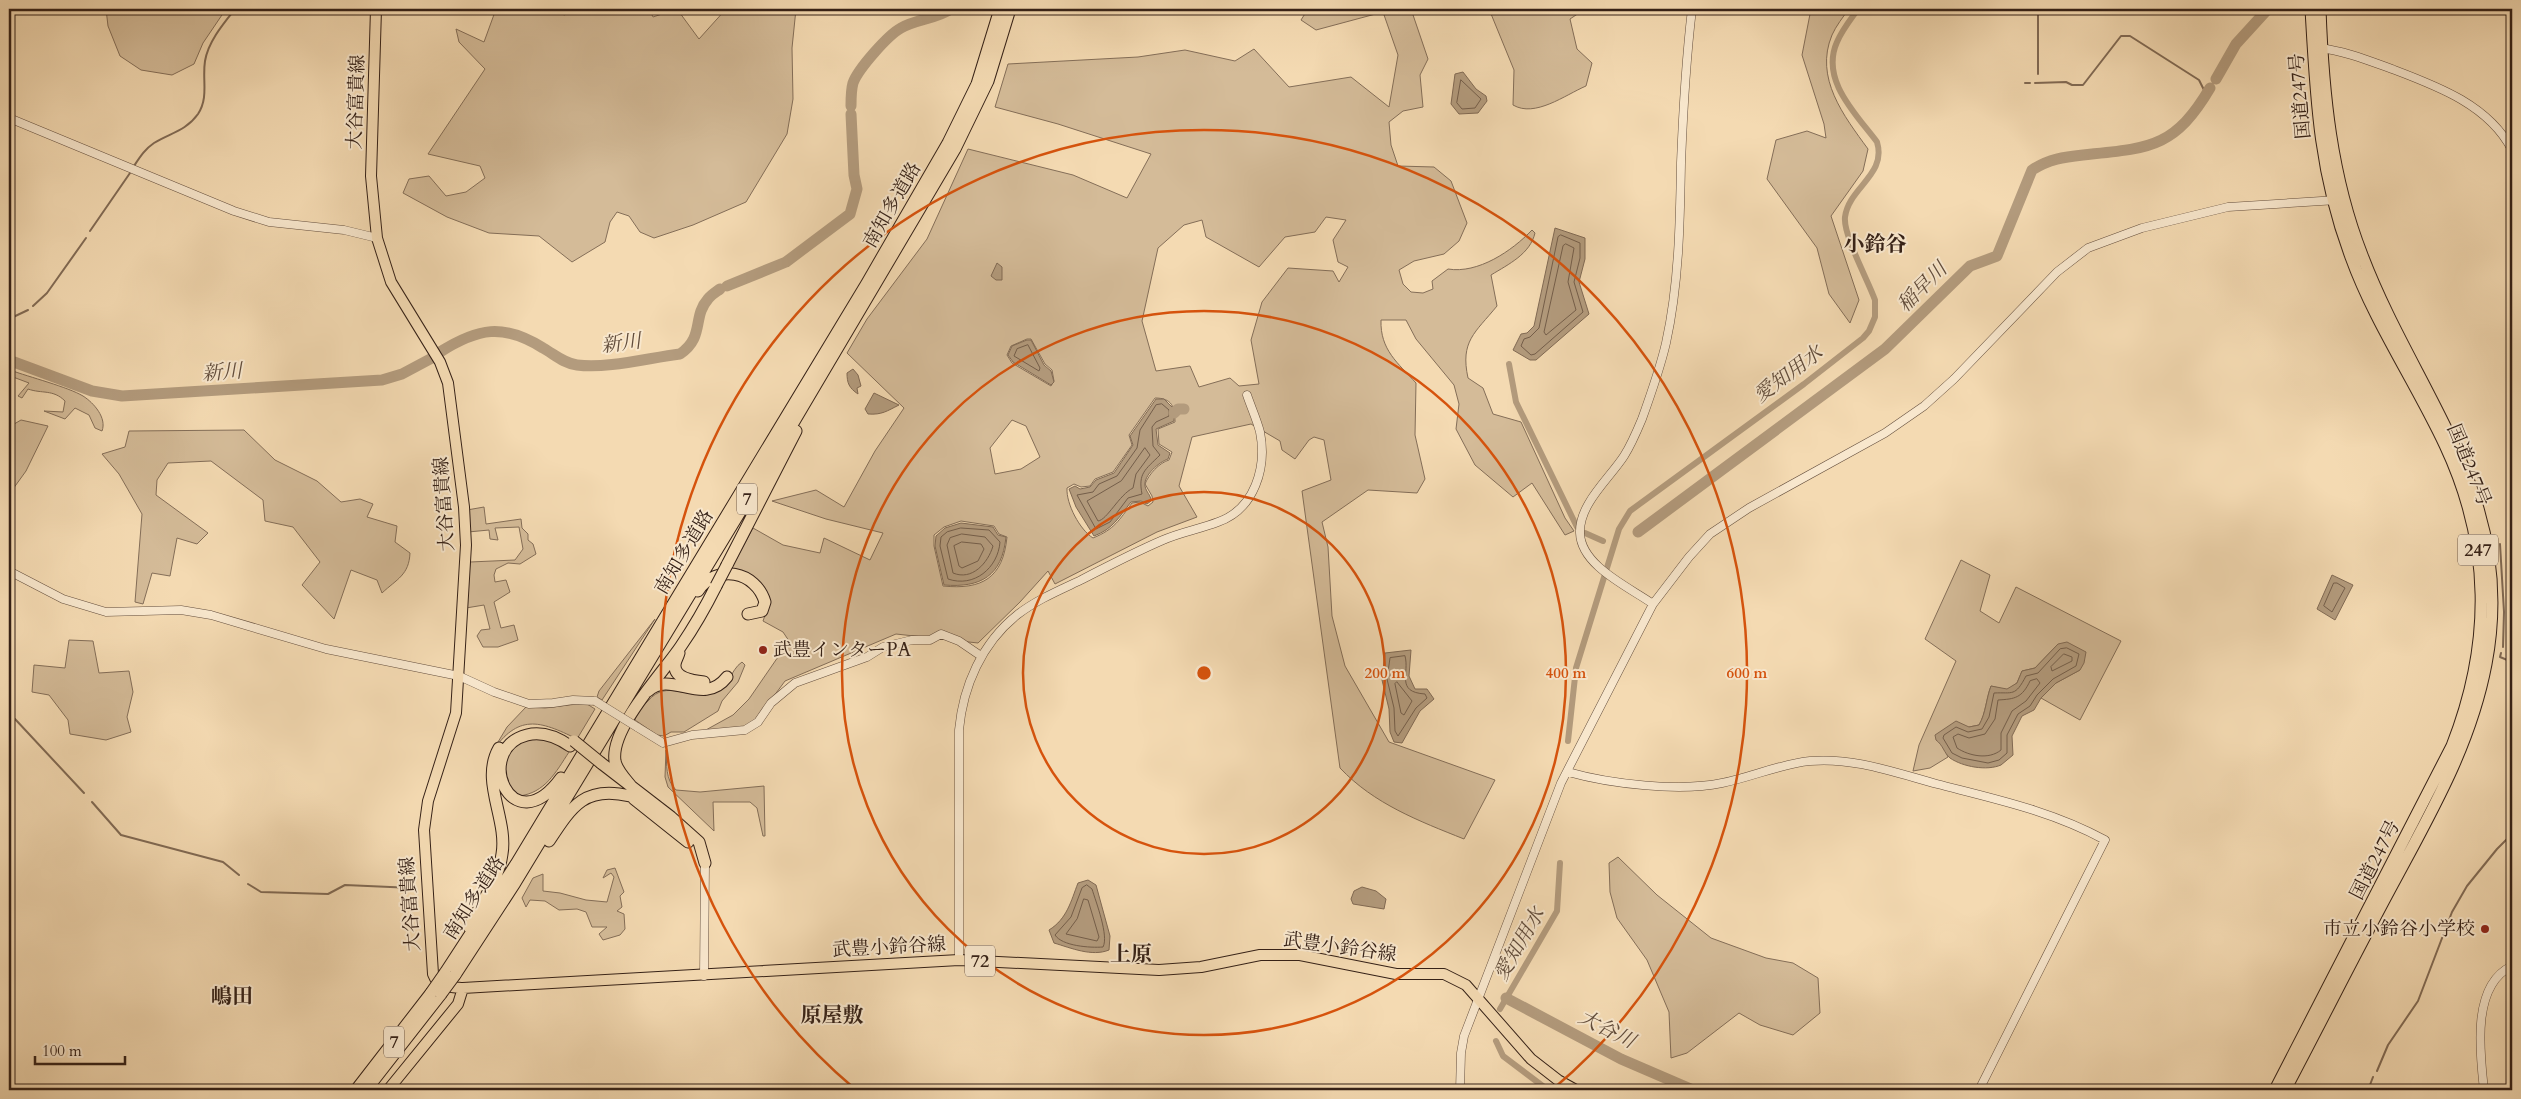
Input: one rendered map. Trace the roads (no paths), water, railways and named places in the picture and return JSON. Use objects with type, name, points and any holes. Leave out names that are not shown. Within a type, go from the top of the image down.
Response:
[{"type":"highway","name":"南知多道路","points":[[366,1090],[450,972],[867,283],[948,143],[977,84],[1000,9]]},
{"type":"highway","name":"南知多道路","points":[[450,972],[472,950],[516,883],[955,149],[977,106],[997,57],[1010,9]]},
{"type":"highway","name":"国道247号","points":[[2311,9],[2317,48]]},
{"type":"highway","name":"国道247号","points":[[2275,1090],[2452,746],[2469,695],[2482,623],[2480,561],[2473,522],[2459,477],[2444,443],[2366,293],[2351,258],[2316,105],[2320,9]]},
{"type":"highway","name":"国道247号","points":[[2285,1090],[2438,801],[2460,752],[2478,698],[2487,662],[2492,609],[2490,560],[2482,522],[2468,473],[2375,287],[2338,200]]},
{"type":"highway","points":[[632,793],[615,760],[616,745],[643,695],[680,648],[702,614],[813,400],[825,374],[825,368]]},
{"type":"highway","points":[[650,659],[657,656],[702,584],[719,574],[740,575],[759,588],[765,602],[762,611],[748,614]]},
{"type":"highway","points":[[680,648],[675,663],[678,673],[688,680],[704,682]]},
{"type":"highway","points":[[572,743],[546,734],[532,733],[520,737],[509,745],[503,754],[500,776],[503,789],[510,797],[520,802],[534,801],[548,794],[563,775],[629,667],[638,662]]},
{"type":"highway","points":[[643,695],[651,688],[667,684],[708,690],[717,686],[727,677]]},
{"type":"highway","points":[[450,972],[448,962],[498,869],[502,854],[504,832],[493,786],[492,765],[496,754],[510,736],[530,728],[542,728],[561,733],[697,849],[705,863]]},
{"type":"highway","points":[[472,950],[484,939],[560,824],[574,808],[586,798],[600,792],[632,793]]},
{"type":"highway","name":"南知多道路","points":[[356,1090],[436,994]]},
{"type":"main road","name":"大谷富貴線","points":[[376,9],[371,176],[377,238],[391,282],[440,362],[448,384],[452,402],[464,507],[466,545],[456,713],[428,801],[424,851],[433,974],[435,980],[443,986],[463,988]]},
{"type":"main road","name":"武豊小鈴谷線","points":[[463,988],[704,976],[959,960],[1159,970],[1201,967],[1260,955],[1300,955],[1396,974],[1444,974],[1466,985],[1531,1058],[1558,1080],[1576,1090]]},
{"type":"main road","points":[[388,1090],[458,1004],[463,988]]},
{"type":"street","points":[[1653,604],[1603,571],[1590,560],[1580,536],[1580,526],[1582,517],[1591,501],[1624,455],[1641,422],[1665,344],[1676,282],[1684,105],[1692,9]]},
{"type":"street","points":[[2317,48],[2343,51],[2418,79],[2463,100],[2489,119],[2512,150]]},
{"type":"street","points":[[9,118],[234,211],[269,222],[344,230],[377,238]]},
{"type":"street","points":[[1460,1090],[1461,1052],[1477,998],[1535,848],[1568,772],[1653,604],[1689,557],[1710,534],[1749,508],[1885,433],[1924,406],[1954,379],[2057,272],[2088,248],[2142,228],[2228,208],[2338,200]]},
{"type":"street","points":[[959,960],[959,730],[966,694],[981,656],[1000,631],[1018,614],[1045,598],[1163,540],[1182,532],[1219,522],[1231,516],[1248,500],[1260,477],[1262,462],[1260,432],[1247,395]]},
{"type":"street","points":[[9,571],[63,599],[106,612],[182,610],[211,615],[326,649],[459,676],[494,692],[529,704],[553,704],[573,700],[595,701],[663,743],[692,735],[744,730],[758,722],[771,704],[795,683],[868,657],[883,647],[912,640],[930,640],[941,634],[959,641],[981,656]]},
{"type":"street","points":[[1568,772],[1584,777],[1701,787],[1811,761],[1847,762],[1877,768],[2056,816],[2106,840],[1979,1090]]},
{"type":"street","points":[[704,976],[705,863]]},
{"type":"street","points":[[2484,1090],[2482,1012],[2491,985],[2497,977],[2512,966]]},
{"type":"water","points":[[1463,72],[1476,89],[1486,96],[1487,101],[1478,113],[1459,114],[1451,104],[1455,74]]},
{"type":"water","points":[[1555,228],[1585,238],[1585,259],[1579,282],[1589,314],[1536,360],[1530,360],[1513,350],[1521,334],[1527,333],[1534,326]]},
{"type":"water","points":[[997,263],[1002,267],[1002,280],[996,280],[991,276]]},
{"type":"water","points":[[1031,340],[1044,365],[1051,371],[1054,382],[1051,385],[1013,362],[1008,355],[1012,346]]},
{"type":"water","points":[[853,369],[858,375],[861,386],[857,388],[858,394],[852,390],[847,380],[847,373]]},
{"type":"water","points":[[874,393],[899,405],[888,411],[868,414],[865,409]]},
{"type":"water","points":[[1156,399],[1164,399],[1174,409],[1174,421],[1156,429],[1158,445],[1170,453],[1168,459],[1156,466],[1146,478],[1145,486],[1151,501],[1147,504],[1141,501],[1131,502],[1111,526],[1094,536],[1076,507],[1069,489],[1075,486],[1080,489],[1090,487],[1096,480],[1114,473],[1133,445],[1130,436]]},
{"type":"water","points":[[961,523],[993,527],[998,535],[1006,537],[1004,550],[1000,561],[987,577],[969,584],[944,585],[935,546],[936,536],[945,528]]},
{"type":"water","points":[[2332,575],[2353,585],[2335,620],[2317,609]]},
{"type":"water","points":[[2067,642],[2086,652],[2084,663],[2080,670],[2056,683],[2041,698],[2034,710],[2022,716],[2012,736],[2013,755],[2001,765],[1989,768],[1968,766],[1948,756],[1936,740],[1935,735],[1956,721],[1969,727],[1979,725],[1991,686],[2007,689],[2017,683],[2022,671],[2035,668],[2058,644]]},
{"type":"water","points":[[1411,650],[1409,676],[1415,689],[1427,689],[1434,699],[1420,711],[1402,743],[1394,742],[1390,732],[1389,709],[1382,680],[1385,653]]},
{"type":"water","points":[[1088,880],[1096,885],[1110,936],[1109,950],[1096,953],[1054,943],[1049,930],[1064,915],[1078,883]]},
{"type":"water","points":[[1362,887],[1376,891],[1386,899],[1384,909],[1353,904],[1351,899],[1354,891]]},
{"type":"waterway","points":[[134,166],[151,145],[183,128],[198,114],[204,95],[204,68],[209,47],[235,9]]},
{"type":"waterway","name":"新川","points":[[851,106],[853,83],[867,61],[881,45],[901,28],[951,9]]},
{"type":"waterway","name":"愛知用水","points":[[1568,741],[1576,668],[1619,529],[1630,511],[1804,384],[1863,338],[1869,331],[1875,317],[1875,300],[1848,235],[1845,217],[1853,197],[1877,163],[1879,153],[1877,142],[1843,96],[1833,70],[1833,56],[1837,42],[1858,9]]},
{"type":"waterway","points":[[2038,9],[2038,74]]},
{"type":"waterway","name":"稲早川","points":[[2216,79],[2236,44],[2267,10]]},
{"type":"waterway","points":[[2035,83],[2066,82],[2072,85],[2083,85],[2121,36],[2130,36],[2199,80],[2206,94]]},
{"type":"waterway","points":[[2025,83],[2030,83]]},
{"type":"waterway","name":"稲早川","points":[[1638,532],[1885,349],[1970,266],[1997,256],[2032,170],[2044,163],[2057,159],[2126,150],[2158,142],[2184,123],[2210,88]]},
{"type":"waterway","name":"新川","points":[[727,286],[786,262],[850,214],[857,189],[854,175],[851,114]]},
{"type":"waterway","points":[[90,231],[130,173]]},
{"type":"waterway","points":[[33,306],[47,293],[86,238]]},
{"type":"waterway","name":"新川","points":[[440,352],[466,338],[491,332],[503,332],[529,340],[563,360],[577,365],[601,366],[680,354],[693,341],[703,306],[720,289]]},
{"type":"waterway","points":[[9,319],[28,310]]},
{"type":"waterway","name":"新川","points":[[14,362],[92,391],[122,396],[382,380],[402,374],[432,358]]},
{"type":"waterway","points":[[1509,364],[1516,402],[1577,527]]},
{"type":"waterway","points":[[1174,413],[1178,409],[1184,409]]},
{"type":"waterway","points":[[1585,533],[1603,541]]},
{"type":"waterway","points":[[2500,544],[2504,612],[2503,647]]},
{"type":"waterway","points":[[2501,653],[2500,657],[2512,662]]},
{"type":"waterway","points":[[15,719],[84,793]]},
{"type":"waterway","points":[[92,802],[121,835],[223,862],[239,875]]},
{"type":"waterway","points":[[2377,1071],[2388,1045],[2418,1001],[2452,912],[2467,886],[2497,849],[2512,834]]},
{"type":"waterway","name":"愛知用水","points":[[1500,1009],[1557,911],[1560,863]]},
{"type":"waterway","points":[[248,884],[261,892],[328,894],[345,885],[413,888]]},
{"type":"waterway","name":"大谷川","points":[[1506,998],[1621,1059],[1693,1090]]},
{"type":"waterway","name":"愛知用水","points":[[1496,1041],[1503,1056],[1548,1090]]},
{"type":"waterway","points":[[2368,1090],[2373,1077]]},
{"type":"waterway","points":[[1309,1090],[1309,1088],[1380,1088]]},
{"type":"place","name":"武豊インターPA","points":[[763,650]]},
{"type":"place","name":"市立小鈴谷小学校","points":[[2485,929]]},
{"type":"district","name":"小鈴谷","points":[[1875,244]]},
{"type":"district","name":"上原","points":[[1131,954]]},
{"type":"district","name":"嶋田","points":[[232,996]]},
{"type":"district","name":"原屋敷","points":[[832,1015]]}]
